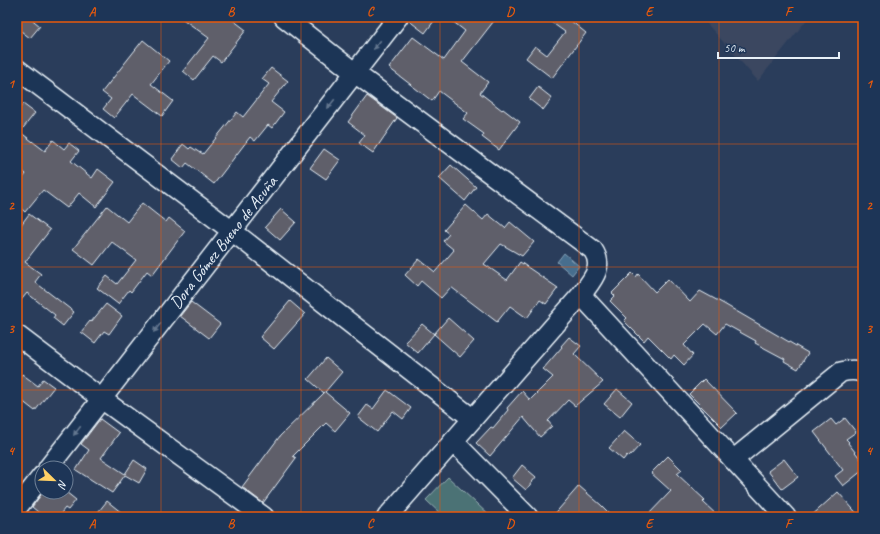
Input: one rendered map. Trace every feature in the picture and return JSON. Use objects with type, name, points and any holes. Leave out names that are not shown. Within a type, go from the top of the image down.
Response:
[{"type":"street","points":[[284,17],[355,73],[593,250],[597,256],[598,267],[596,273],[581,295],[387,517]]},
{"type":"street","name":"Dora Gómez Bueno de Acuña","points":[[54,460],[398,17]]},
{"type":"street","points":[[17,70],[232,231],[473,419]]},
{"type":"street","points":[[581,295],[786,517]]},
{"type":"street","points":[[17,335],[264,517]]},
{"type":"street","points":[[733,460],[841,372],[852,370],[863,373]]},
{"type":"street","points":[[454,441],[528,517]]},
{"type":"street","points":[[17,508],[34,486]]},
{"type":"shaded area","points":[[701,17],[809,17],[758,81]]},
{"type":"shaded area","points":[[564,253],[579,266],[572,275],[557,262]]},
{"type":"green space","points":[[448,477],[491,517],[444,517],[426,500]]},
{"type":"building","points":[[17,17],[29,17],[40,26],[30,38],[17,28]]},
{"type":"building","points":[[180,17],[229,17],[246,30],[221,62],[213,56],[194,80],[183,71],[209,38]]},
{"type":"building","points":[[409,17],[437,17],[425,33],[408,20]]},
{"type":"building","points":[[447,17],[497,17],[462,62],[488,82],[480,93],[520,122],[499,150],[482,137],[484,134],[463,119],[468,113],[439,91],[432,101],[389,68],[413,37],[444,60],[465,31]]},
{"type":"building","points":[[544,17],[566,17],[586,33],[552,78],[526,58],[535,46],[547,55],[565,32]]},
{"type":"building","points":[[143,40],[169,61],[151,84],[173,101],[162,116],[133,94],[114,118],[103,109],[111,99],[102,92]]},
{"type":"building","points":[[271,68],[288,81],[271,102],[284,112],[272,128],[268,125],[255,141],[250,137],[214,184],[187,163],[183,168],[172,159],[183,144],[189,149],[191,147],[203,154],[237,112],[243,117],[269,84],[262,79]]},
{"type":"building","points":[[538,87],[552,98],[543,110],[529,99]]},
{"type":"building","points":[[367,96],[397,118],[373,153],[359,143],[365,135],[348,122]]},
{"type":"building","points":[[23,104],[35,113],[20,132],[45,151],[53,140],[64,149],[69,143],[79,151],[71,161],[92,178],[98,169],[115,182],[96,207],[79,193],[67,208],[43,190],[25,212],[17,205],[17,186],[26,174],[17,167],[17,112]]},
{"type":"building","points":[[324,149],[340,160],[326,179],[310,168]]},
{"type":"building","points":[[451,165],[476,187],[465,201],[439,178]]},
{"type":"building","points":[[142,203],[166,222],[169,218],[185,231],[152,275],[147,271],[131,292],[129,290],[118,304],[97,288],[107,276],[117,284],[136,260],[112,242],[94,265],[73,249],[107,206],[127,222]]},
{"type":"building","points":[[466,205],[483,220],[488,214],[505,228],[510,222],[534,242],[522,256],[501,244],[484,264],[507,280],[520,262],[558,288],[546,304],[540,300],[527,318],[510,306],[497,322],[451,287],[441,298],[421,281],[417,286],[405,275],[419,259],[435,272],[454,250],[443,241],[449,234],[444,230]]},
{"type":"building","points":[[281,209],[296,222],[280,240],[265,227]]},
{"type":"building","points":[[29,214],[50,230],[25,262],[41,274],[35,282],[74,312],[63,326],[53,318],[55,315],[27,293],[17,305],[17,230]]},
{"type":"building","points":[[632,273],[636,277],[638,274],[655,292],[668,279],[690,302],[700,291],[808,353],[798,369],[784,361],[785,359],[755,343],[756,341],[725,324],[717,334],[705,324],[684,345],[693,355],[684,365],[674,355],[671,359],[648,336],[644,341],[624,321],[627,318],[610,301],[615,296],[612,293]]},
{"type":"building","points":[[290,301],[305,314],[274,349],[260,337]]},
{"type":"building","points":[[191,302],[220,324],[209,338],[180,316]]},
{"type":"building","points":[[106,304],[122,316],[109,334],[104,331],[95,343],[81,332]]},
{"type":"building","points":[[448,318],[474,341],[460,357],[434,334]]},
{"type":"building","points":[[422,324],[434,334],[418,353],[405,342]]},
{"type":"building","points":[[569,337],[581,346],[574,354],[603,382],[575,406],[568,400],[548,421],[552,426],[540,437],[523,417],[490,456],[476,443],[491,427],[493,428],[508,410],[507,408],[522,391],[530,400],[553,377],[543,369]]},
{"type":"building","points":[[326,358],[342,372],[325,392],[350,413],[335,431],[326,423],[293,456],[296,458],[263,503],[242,487],[280,436],[324,393],[308,379]]},
{"type":"building","points":[[22,374],[38,386],[43,379],[54,387],[35,411],[17,397],[17,381]]},
{"type":"building","points":[[704,379],[737,413],[722,427],[689,394]]},
{"type":"building","points":[[617,389],[632,402],[620,417],[604,404]]},
{"type":"building","points":[[387,390],[411,408],[403,419],[393,411],[377,432],[358,417],[367,405],[373,409]]},
{"type":"building","points":[[845,418],[856,432],[846,439],[863,462],[863,470],[843,486],[835,476],[843,470],[814,432],[831,419],[836,425]]},
{"type":"building","points":[[100,419],[119,433],[101,458],[125,474],[134,460],[147,469],[139,483],[125,475],[112,493],[76,470],[89,450],[81,444]]},
{"type":"building","points":[[624,431],[640,445],[629,457],[627,455],[623,460],[609,448]]},
{"type":"building","points":[[668,456],[682,470],[677,474],[705,500],[703,502],[719,517],[646,517],[671,491],[651,473]]},
{"type":"building","points":[[784,459],[798,477],[782,489],[768,471]]},
{"type":"building","points":[[522,465],[536,477],[526,490],[512,478]]},
{"type":"building","points":[[579,486],[601,505],[613,517],[552,517]]},
{"type":"building","points":[[838,492],[860,517],[810,517]]},
{"type":"building","points":[[74,498],[76,500],[68,510],[65,508],[58,517],[44,517],[32,507],[37,500],[74,500]]},
{"type":"building","points":[[107,501],[127,517],[94,517]]}]
